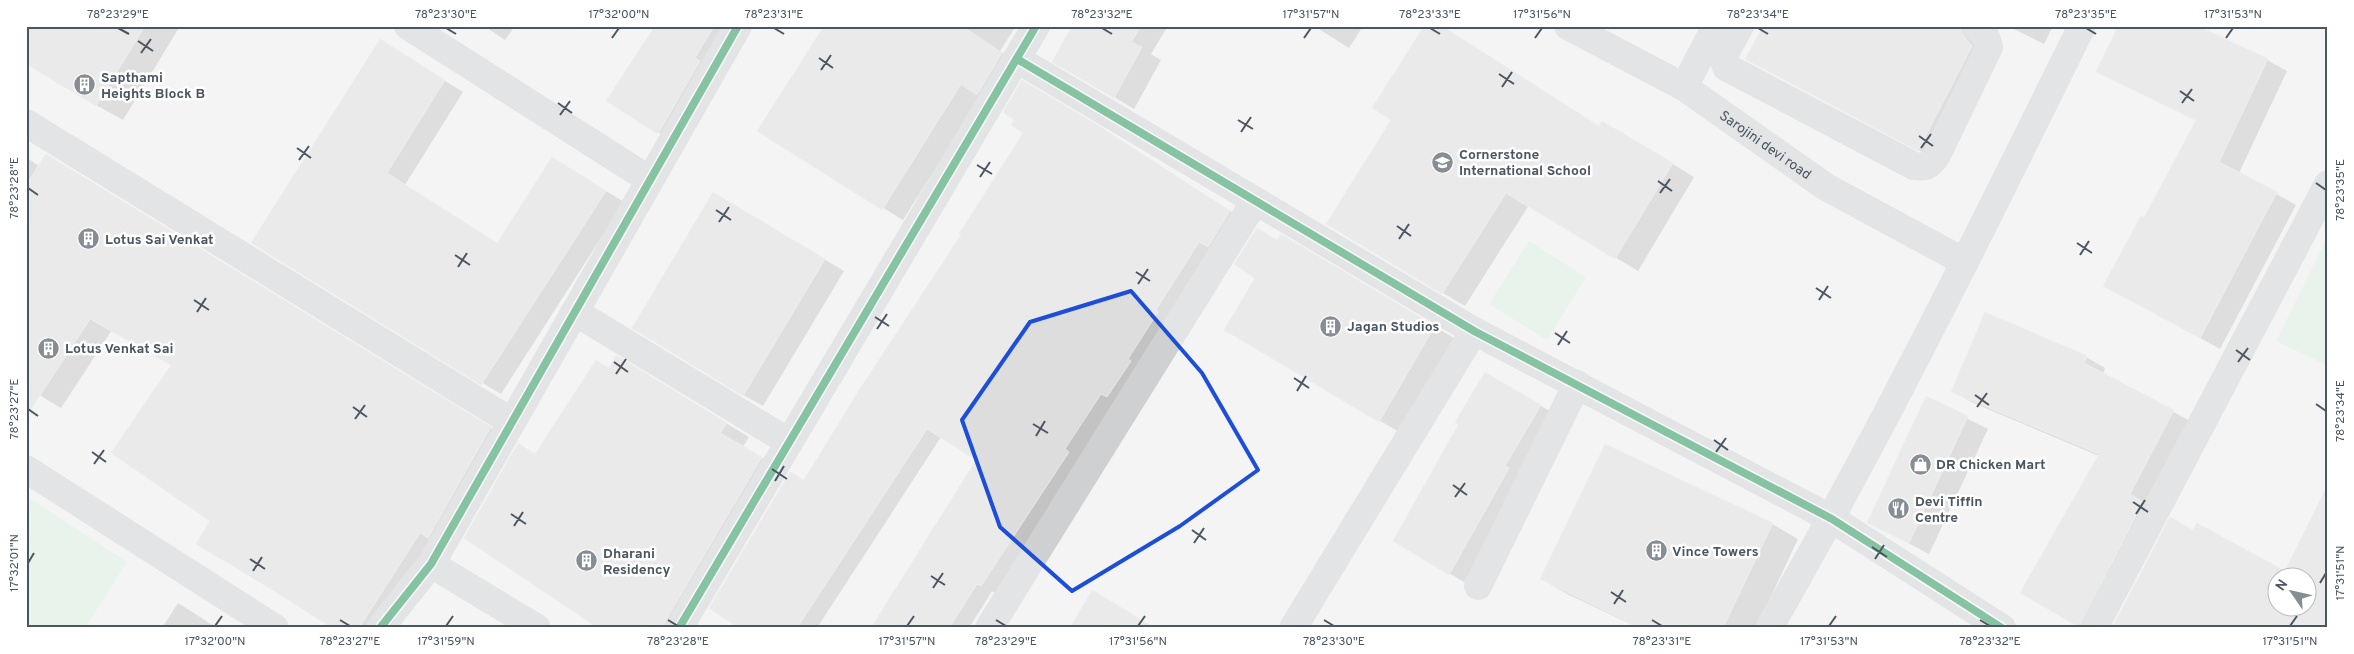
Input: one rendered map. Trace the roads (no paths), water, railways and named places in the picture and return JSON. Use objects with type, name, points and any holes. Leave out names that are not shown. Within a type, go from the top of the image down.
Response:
[{"type":"street","points":[[408,26],[650,180]]},
{"type":"street","points":[[380,628],[431,564],[738,26]]},
{"type":"street","points":[[679,628],[1036,26]]},
{"type":"street","name":"Sarojini devi road","points":[[1568,26],[1684,87],[1826,186],[1965,262]]},
{"type":"street","points":[[1684,87],[1716,26]]},
{"type":"street","points":[[1740,26],[1723,57],[1724,63],[1731,69],[1914,166],[1924,167],[1931,164],[1937,155],[1989,47],[1985,34],[1975,26]]},
{"type":"street","points":[[1770,628],[1832,519],[1965,262],[2082,26]]},
{"type":"street","points":[[1016,59],[1474,331],[1832,519],[2002,628]]},
{"type":"street","points":[[1709,104],[1731,69]]},
{"type":"street","points":[[26,123],[512,422]]},
{"type":"street","points":[[2094,628],[2328,184]]},
{"type":"street","points":[[989,628],[1255,201]]},
{"type":"street","points":[[575,312],[789,442]]},
{"type":"street","points":[[1293,628],[1474,331]]},
{"type":"street","points":[[1478,586],[1576,384]]},
{"type":"street","points":[[26,469],[275,628]]},
{"type":"street","points":[[431,564],[537,628]]},
{"type":"place","name":"Sapthami Heights Block B","points":[[85,85]]},
{"type":"place","name":"Cornerstone International School","points":[[1443,162]]},
{"type":"place","name":"Lotus Sai Venkat","points":[[89,239]]},
{"type":"place","name":"Jagan Studios","points":[[1331,326]]},
{"type":"place","name":"Lotus Venkat Sai","points":[[49,348]]},
{"type":"place","name":"DR Chicken Mart","points":[[1920,464]]},
{"type":"place","name":"Devi Tiffin Centre","points":[[1899,509]]},
{"type":"place","name":"Vince Towers","points":[[1656,551]]},
{"type":"place","name":"Dharani Residency","points":[[587,561]]}]
